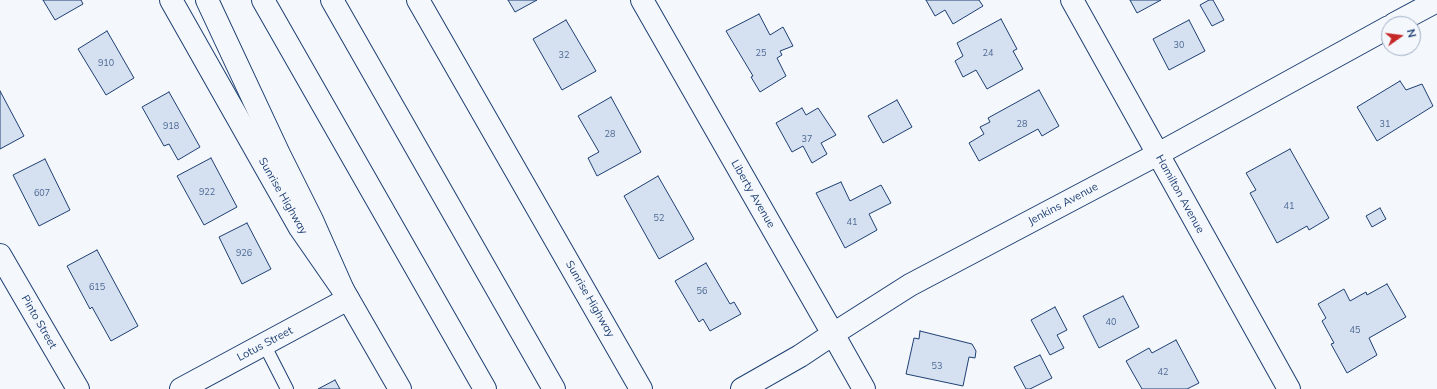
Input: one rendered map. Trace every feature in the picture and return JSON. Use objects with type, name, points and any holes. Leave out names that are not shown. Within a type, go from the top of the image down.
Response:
[{"type":"main road","name":"Sunrise Highway","points":[[171,0],[300,228],[346,295],[400,389]]},
{"type":"main road","points":[[207,0],[291,179],[312,220],[346,295]]},
{"type":"main road","points":[[263,0],[485,389]]},
{"type":"main road","points":[[332,0],[554,389]]},
{"type":"main road","name":"Sunrise Highway","points":[[418,0],[641,389]]},
{"type":"main road","name":"Liberty Avenue","points":[[642,0],[864,389]]},
{"type":"main road","name":"Hamilton Avenue","points":[[1072,0],[1289,389]]},
{"type":"main road","points":[[1408,16],[1437,0]]},
{"type":"main road","name":"Jenkins Avenue","points":[[742,389],[800,356],[910,284],[1158,154],[1381,31]]},
{"type":"main road","name":"Pinto Street","points":[[0,255],[78,389]]},
{"type":"main road","name":"Lotus Street","points":[[182,389],[264,344],[346,295]]},
{"type":"lane","points":[[264,344],[287,389]]},
{"type":"building","points":[[43,0],[81,0],[83,4],[55,20]]},
{"type":"building","points":[[508,0],[537,0],[515,12]]},
{"type":"building","points":[[926,0],[979,0],[983,6],[953,24],[945,10],[935,16]]},
{"type":"building","points":[[1130,0],[1161,0],[1137,13]]},
{"type":"building","points":[[1209,0],[1213,0],[1224,20],[1212,26],[1200,5]]},
{"type":"building","points":[[759,14],[770,35],[783,27],[793,46],[780,51],[782,55],[777,58],[786,76],[760,92],[751,77],[753,76],[726,31]]},
{"type":"building","points":[[1001,19],[1017,49],[1013,51],[1023,69],[987,89],[976,70],[963,77],[955,61],[963,56],[957,43]]},
{"type":"building","points":[[566,20],[596,71],[562,90],[533,39]]},
{"type":"building","points":[[1189,20],[1205,51],[1169,70],[1153,39]]},
{"type":"building","points":[[107,31],[134,78],[106,95],[78,49]]},
{"type":"building","points":[[1400,81],[1406,90],[1422,84],[1433,106],[1377,141],[1357,107]]},
{"type":"building","points":[[1039,90],[1059,126],[1042,136],[1038,129],[979,161],[969,143],[984,134],[980,127],[990,122],[988,118]]},
{"type":"building","points":[[0,91],[24,136],[0,149]]},
{"type":"building","points":[[169,92],[200,147],[178,160],[169,144],[164,146],[142,107]]},
{"type":"building","points":[[611,97],[641,152],[597,176],[588,158],[599,152],[578,116]]},
{"type":"building","points":[[897,100],[912,127],[883,143],[868,116]]},
{"type":"building","points":[[802,108],[806,115],[818,108],[836,135],[821,143],[827,154],[812,163],[803,146],[792,152],[776,123]]},
{"type":"building","points":[[1290,149],[1329,218],[1309,230],[1307,226],[1277,243],[1250,193],[1256,190],[1246,173]]},
{"type":"building","points":[[211,158],[237,207],[204,225],[177,176]]},
{"type":"building","points":[[45,159],[70,210],[39,226],[13,175]]},
{"type":"building","points":[[658,176],[694,239],[659,259],[624,196]]},
{"type":"building","points":[[841,182],[850,201],[881,185],[891,203],[869,214],[877,230],[845,248],[816,193]]},
{"type":"building","points":[[1380,208],[1386,219],[1372,227],[1366,216]]},
{"type":"building","points":[[247,223],[271,269],[242,284],[219,237]]},
{"type":"building","points":[[97,250],[138,326],[111,341],[92,307],[90,309],[67,266]]},
{"type":"building","points":[[706,263],[730,304],[734,302],[741,314],[710,331],[703,319],[699,322],[675,281]]},
{"type":"building","points":[[1387,284],[1406,317],[1369,338],[1377,355],[1347,373],[1331,344],[1334,343],[1322,321],[1326,318],[1318,304],[1344,289],[1350,301],[1366,292],[1367,295]]},
{"type":"building","points":[[1123,296],[1139,327],[1099,348],[1083,316]]},
{"type":"building","points":[[1055,307],[1067,330],[1057,335],[1064,348],[1050,355],[1031,320]]},
{"type":"building","points":[[920,331],[972,344],[976,351],[975,358],[969,357],[963,386],[906,374],[914,338],[919,339]]},
{"type":"building","points":[[1176,340],[1199,383],[1187,389],[1142,389],[1126,361],[1149,348],[1152,353]]},
{"type":"building","points":[[1040,355],[1052,378],[1030,389],[1026,389],[1014,367]]},
{"type":"building","points":[[335,380],[340,389],[318,389]]}]
